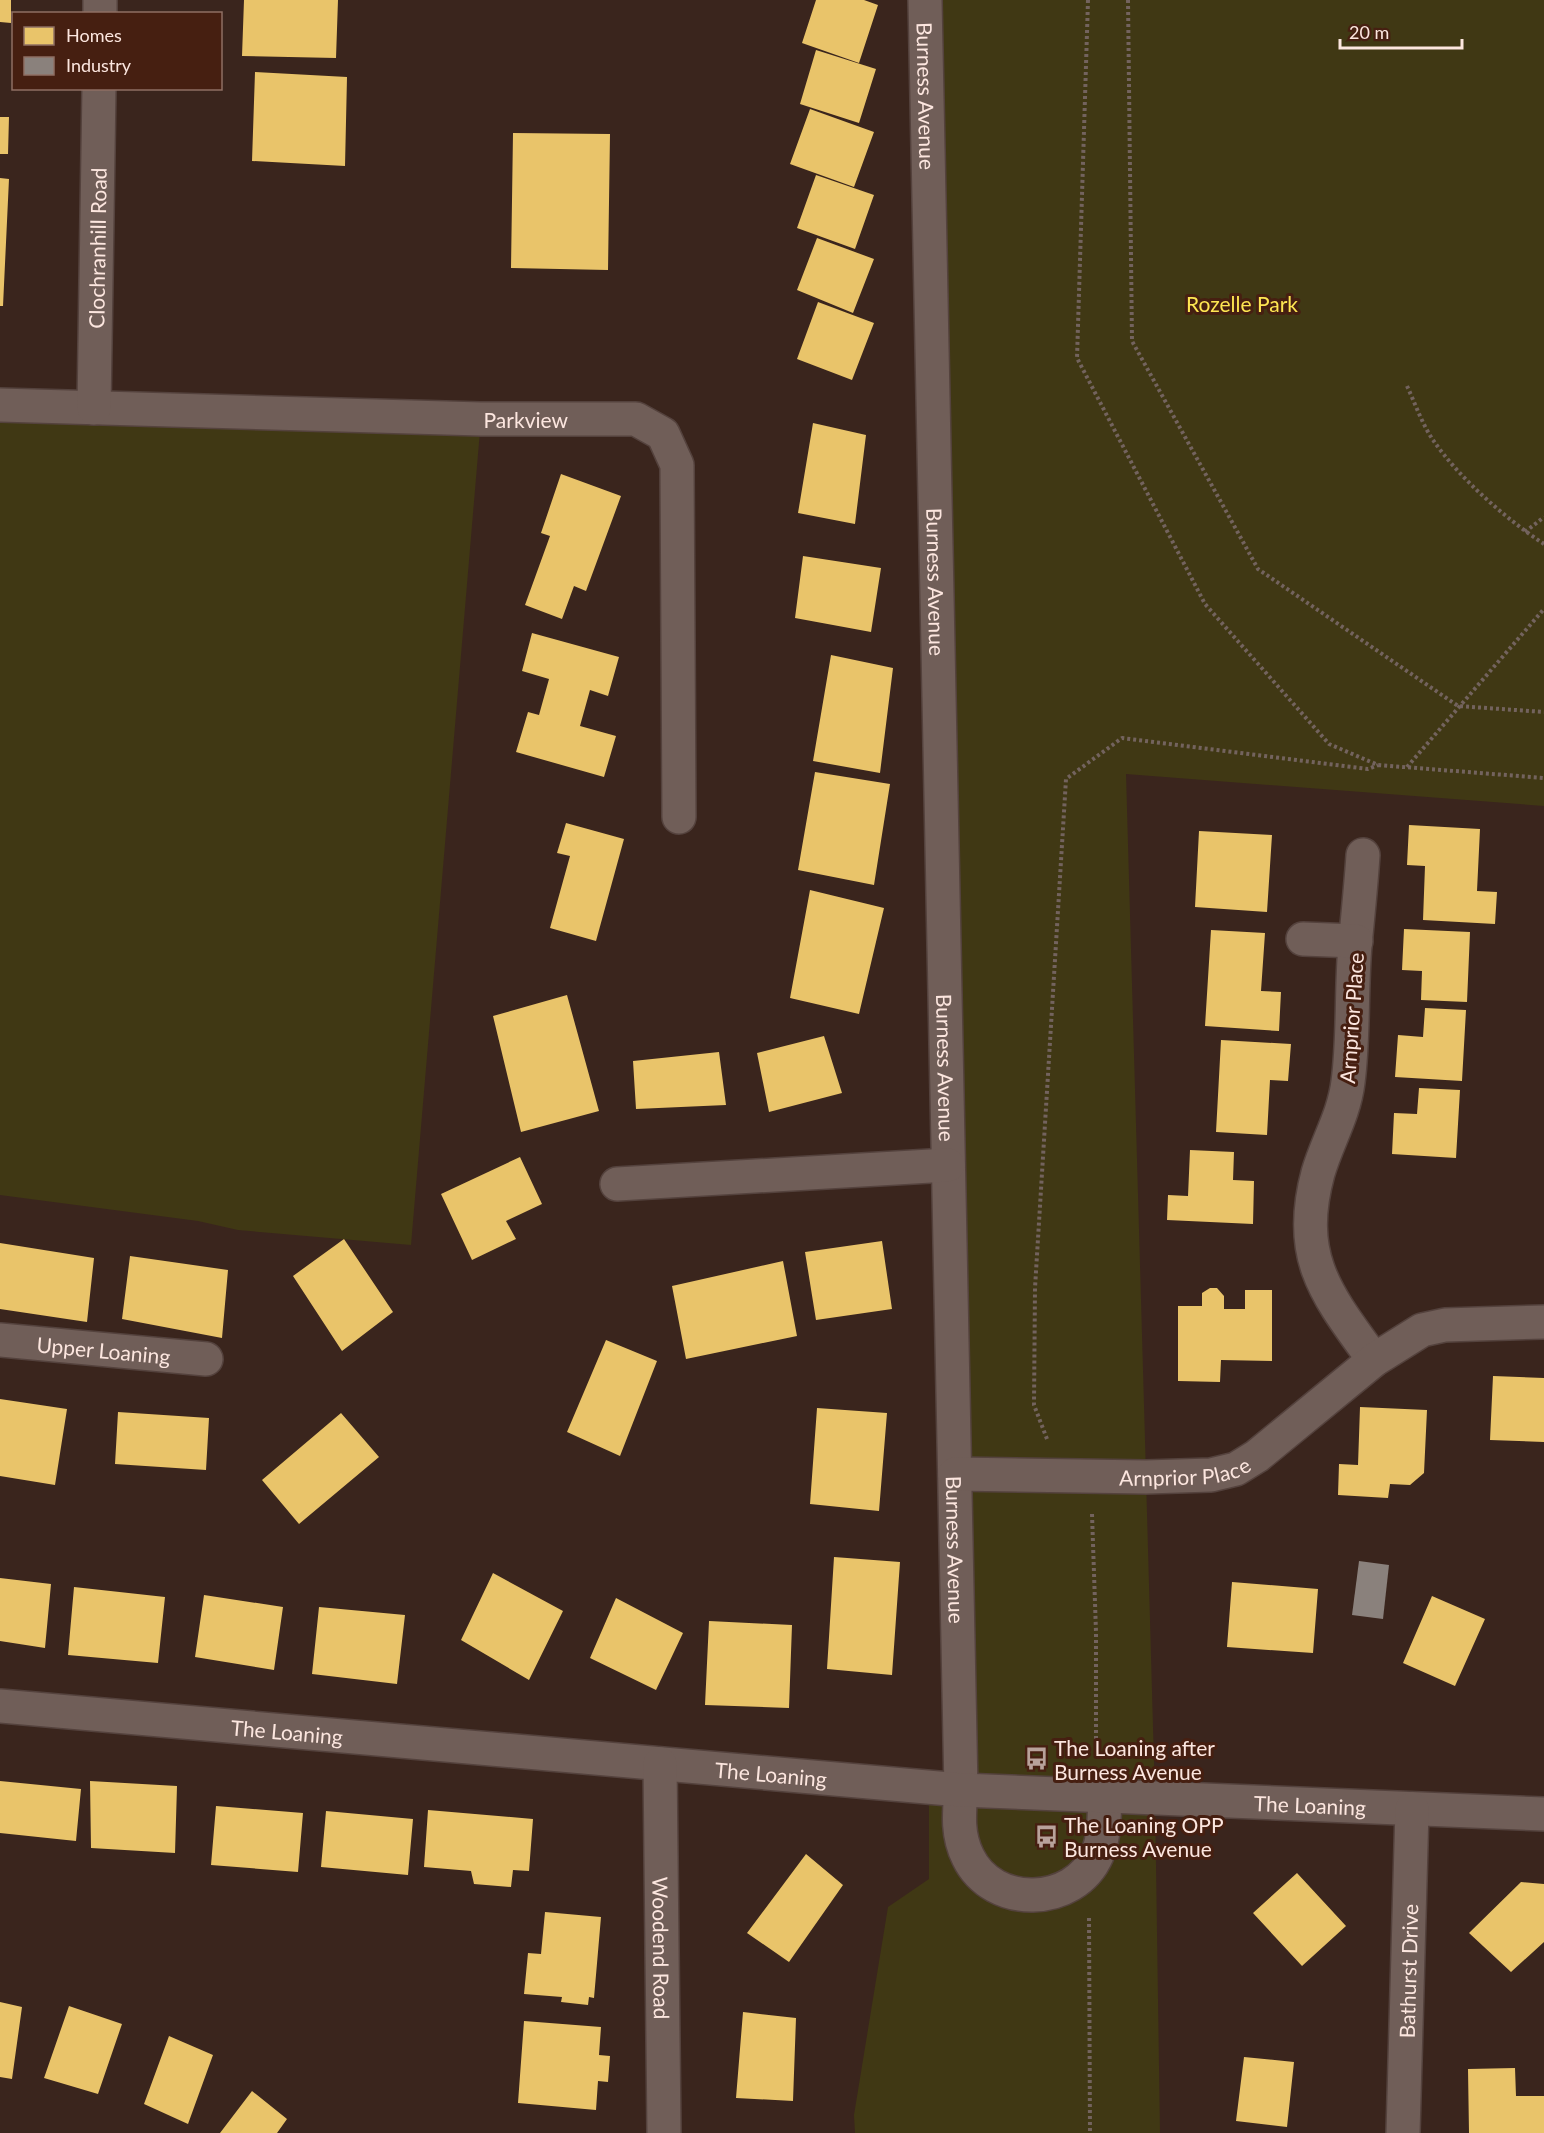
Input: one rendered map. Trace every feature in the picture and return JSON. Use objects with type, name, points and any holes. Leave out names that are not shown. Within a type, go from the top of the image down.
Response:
[{"type":"street","name":"Burness Avenue","points":[[926,0],[961,1790],[958,1826],[968,1859],[989,1882],[1018,1895],[1045,1895],[1069,1886],[1089,1868]]},
{"type":"street","name":"Clochranhill Road","points":[[94,408],[99,90]]},
{"type":"street","name":"Parkview","points":[[0,405],[481,419],[636,419],[663,434],[677,465],[679,817]]},
{"type":"street","name":"Arnprior Place","points":[[1363,855],[1348,1084],[1340,1119],[1318,1173],[1310,1229],[1312,1254],[1322,1283],[1374,1360]]},
{"type":"street","name":"Arnprior Place","points":[[1303,939],[1356,941]]},
{"type":"street","name":"Burness Avenue","points":[[616,1184],[948,1165]]},
{"type":"street","name":"Arnprior Place","points":[[955,1474],[1200,1475],[1236,1469],[1257,1456],[1374,1360],[1422,1330],[1444,1325],[1544,1322]]},
{"type":"street","name":"Upper Loaning","points":[[0,1340],[206,1359]]},
{"type":"street","name":"The Loaning","points":[[0,1706],[961,1790],[1544,1814]]},
{"type":"street","name":"Woodend Road","points":[[660,1764],[664,2133]]},
{"type":"street","points":[[1089,1868],[1101,1844],[1100,1796]]},
{"type":"street","name":"Bathurst Drive","points":[[1403,2133],[1412,1809]]},
{"type":"path","points":[[1088,0],[1077,357],[1205,604],[1329,744],[1378,765],[1544,778]]},
{"type":"path","points":[[1128,0],[1132,341],[1258,569],[1458,706],[1544,712]]},
{"type":"path","points":[[1407,386],[1432,439],[1460,472],[1525,532],[1544,544]]},
{"type":"path","points":[[1525,532],[1544,517]]},
{"type":"path","points":[[1407,767],[1544,609]]},
{"type":"path","points":[[1100,1796],[1096,1632],[1081,1475],[1041,1428],[1034,1406],[1035,1288],[1066,779],[1122,738],[1368,769],[1378,765]]},
{"type":"path","points":[[1089,1868],[1090,2133]]},
{"type":"green space","name":"Rozelle Park","points":[[936,0],[1544,0],[1544,806],[1126,774],[1146,1475],[959,1472]]},
{"type":"green space","points":[[0,405],[481,419],[411,1245],[238,1230],[198,1221],[0,1195]]},
{"type":"green space","points":[[959,1475],[1146,1478],[1155,1798],[1160,2133],[855,2133],[854,2115],[888,1907],[929,1879],[929,1787],[961,1790]]},
{"type":"building: Homes","points":[[0,0],[11,0],[11,23],[0,22]]},
{"type":"building: Homes","points":[[244,0],[338,0],[336,58],[242,56]]},
{"type":"building: Homes","points":[[816,0],[864,0],[878,5],[859,63],[802,43]]},
{"type":"building: Homes","points":[[816,50],[876,69],[859,123],[800,104]]},
{"type":"building: Homes","points":[[255,72],[347,77],[345,166],[252,161]]},
{"type":"building: Homes","points":[[810,109],[874,132],[854,187],[790,164]]},
{"type":"building: Homes","points":[[0,117],[9,117],[8,154],[0,154]]},
{"type":"building: Homes","points":[[513,133],[610,134],[608,270],[511,268]]},
{"type":"building: Homes","points":[[816,175],[874,195],[855,249],[797,228]]},
{"type":"building: Homes","points":[[0,178],[9,179],[3,306],[0,306]]},
{"type":"building: Homes","points":[[817,238],[874,259],[853,313],[797,290]]},
{"type":"building: Homes","points":[[818,302],[874,323],[852,380],[797,359]]},
{"type":"building: Homes","points":[[813,423],[866,435],[855,524],[798,513]]},
{"type":"building: Homes","points":[[561,474],[621,496],[586,591],[574,586],[562,619],[525,605],[550,536],[541,533]]},
{"type":"building: Homes","points":[[803,556],[881,568],[871,632],[795,618]]},
{"type":"building: Homes","points":[[532,633],[619,657],[608,696],[590,690],[580,726],[616,736],[604,777],[516,752],[528,712],[539,715],[549,679],[522,671]]},
{"type":"building: Homes","points":[[831,655],[893,668],[880,773],[813,761]]},
{"type":"building: Homes","points":[[815,772],[890,784],[874,885],[798,870]]},
{"type":"building: Homes","points":[[566,823],[624,839],[596,941],[550,928],[570,856],[557,853]]},
{"type":"building: Homes","points":[[1409,825],[1480,829],[1477,891],[1497,892],[1495,924],[1423,920],[1425,866],[1407,865]]},
{"type":"building: Homes","points":[[1199,831],[1272,835],[1267,912],[1195,907]]},
{"type":"building: Homes","points":[[810,890],[884,908],[859,1014],[790,998]]},
{"type":"building: Homes","points":[[1404,929],[1470,932],[1467,1002],[1421,1000],[1422,971],[1402,970]]},
{"type":"building: Homes","points":[[1211,930],[1265,933],[1261,991],[1281,992],[1279,1031],[1205,1026]]},
{"type":"building: Homes","points":[[567,995],[599,1111],[521,1132],[493,1016]]},
{"type":"building: Homes","points":[[1425,1008],[1466,1010],[1462,1081],[1395,1077],[1398,1035],[1423,1037]]},
{"type":"building: Homes","points":[[824,1036],[842,1093],[769,1112],[757,1053]]},
{"type":"building: Homes","points":[[1221,1040],[1291,1044],[1288,1081],[1270,1080],[1267,1135],[1216,1132]]},
{"type":"building: Homes","points":[[719,1052],[726,1105],[636,1109],[633,1061]]},
{"type":"building: Homes","points":[[1419,1088],[1460,1090],[1456,1158],[1392,1154],[1394,1113],[1417,1114]]},
{"type":"building: Homes","points":[[1190,1150],[1234,1152],[1233,1180],[1254,1181],[1253,1224],[1167,1220],[1168,1195],[1188,1196]]},
{"type":"building: Homes","points":[[520,1157],[542,1204],[506,1221],[516,1239],[472,1260],[441,1194]]},
{"type":"building: Homes","points":[[344,1239],[393,1312],[342,1351],[293,1276]]},
{"type":"building: Homes","points":[[882,1241],[892,1309],[816,1320],[805,1252]]},
{"type":"building: Homes","points":[[0,1243],[94,1258],[87,1322],[0,1309]]},
{"type":"building: Homes","points":[[130,1256],[228,1270],[222,1338],[122,1319]]},
{"type":"building: Homes","points":[[783,1261],[797,1336],[686,1359],[672,1286]]},
{"type":"building: Homes","points":[[1210,1288],[1217,1288],[1224,1296],[1224,1309],[1245,1309],[1245,1290],[1272,1290],[1272,1361],[1221,1360],[1220,1382],[1178,1381],[1178,1306],[1202,1306],[1202,1293]]},
{"type":"building: Homes","points":[[606,1340],[657,1361],[620,1456],[567,1432]]},
{"type":"building: Homes","points":[[1493,1376],[1544,1378],[1544,1442],[1490,1440]]},
{"type":"building: Homes","points":[[0,1399],[67,1409],[55,1485],[0,1476]]},
{"type":"building: Homes","points":[[1360,1407],[1427,1410],[1424,1473],[1410,1485],[1390,1484],[1388,1498],[1338,1495],[1339,1464],[1358,1465]]},
{"type":"building: Homes","points":[[817,1408],[887,1413],[879,1511],[810,1504]]},
{"type":"building: Homes","points":[[118,1412],[209,1418],[206,1470],[115,1464]]},
{"type":"building: Homes","points":[[341,1413],[379,1457],[299,1524],[262,1480]]},
{"type":"building: Homes","points":[[834,1557],[900,1562],[892,1675],[827,1669]]},
{"type":"building: Homes","points":[[493,1573],[563,1611],[529,1680],[461,1640]]},
{"type":"building: Homes","points":[[0,1578],[51,1584],[45,1648],[0,1641]]},
{"type":"building: Homes","points":[[1232,1582],[1318,1589],[1313,1653],[1227,1647]]},
{"type":"building: Homes","points":[[74,1587],[165,1597],[158,1663],[68,1655]]},
{"type":"building: Homes","points":[[204,1595],[283,1607],[274,1670],[195,1657]]},
{"type":"building: Homes","points":[[1432,1596],[1485,1619],[1455,1686],[1403,1663]]},
{"type":"building: Homes","points":[[616,1598],[683,1633],[656,1690],[590,1658]]},
{"type":"building: Homes","points":[[319,1607],[405,1615],[397,1684],[312,1674]]},
{"type":"building: Homes","points":[[709,1621],[792,1625],[789,1708],[705,1705]]},
{"type":"building: Homes","points":[[0,1781],[81,1789],[76,1841],[0,1833]]},
{"type":"building: Homes","points":[[90,1781],[177,1786],[175,1853],[91,1848]]},
{"type":"building: Homes","points":[[216,1806],[303,1813],[298,1872],[211,1865]]},
{"type":"building: Homes","points":[[428,1810],[533,1819],[529,1871],[513,1870],[511,1887],[474,1884],[471,1871],[424,1867]]},
{"type":"building: Homes","points":[[326,1811],[413,1819],[408,1875],[321,1867]]},
{"type":"building: Homes","points":[[806,1854],[843,1885],[789,1962],[747,1933]]},
{"type":"building: Homes","points":[[1297,1873],[1346,1926],[1302,1966],[1253,1913]]},
{"type":"building: Homes","points":[[1521,1882],[1544,1884],[1544,1942],[1511,1972],[1469,1933]]},
{"type":"building: Homes","points":[[545,1912],[601,1917],[594,1998],[589,1997],[588,2005],[561,2002],[562,1997],[524,1994],[528,1953],[541,1954]]},
{"type":"building: Homes","points":[[0,2002],[22,2007],[12,2079],[0,2077]]},
{"type":"building: Homes","points":[[69,2006],[122,2024],[98,2094],[44,2078]]},
{"type":"building: Homes","points":[[743,2012],[796,2018],[793,2101],[736,2098]]},
{"type":"building: Homes","points":[[524,2021],[601,2027],[599,2055],[610,2056],[608,2082],[598,2081],[596,2110],[518,2103]]},
{"type":"building: Homes","points":[[169,2036],[213,2055],[188,2124],[144,2104]]},
{"type":"building: Homes","points":[[1244,2057],[1294,2062],[1287,2127],[1236,2121]]},
{"type":"building: Homes","points":[[1515,2068],[1516,2096],[1544,2096],[1544,2133],[1469,2133],[1468,2069]]},
{"type":"building: Homes","points":[[252,2091],[287,2119],[277,2133],[220,2133]]},
{"type":"building: Industry","points":[[1359,1561],[1389,1565],[1383,1619],[1352,1615]]},
{"type":"place","name":"The Loaning after Burness Avenue","points":[[1036,1759]]},
{"type":"place","name":"The Loaning OPP Burness Avenue","points":[[1046,1836]]}]
